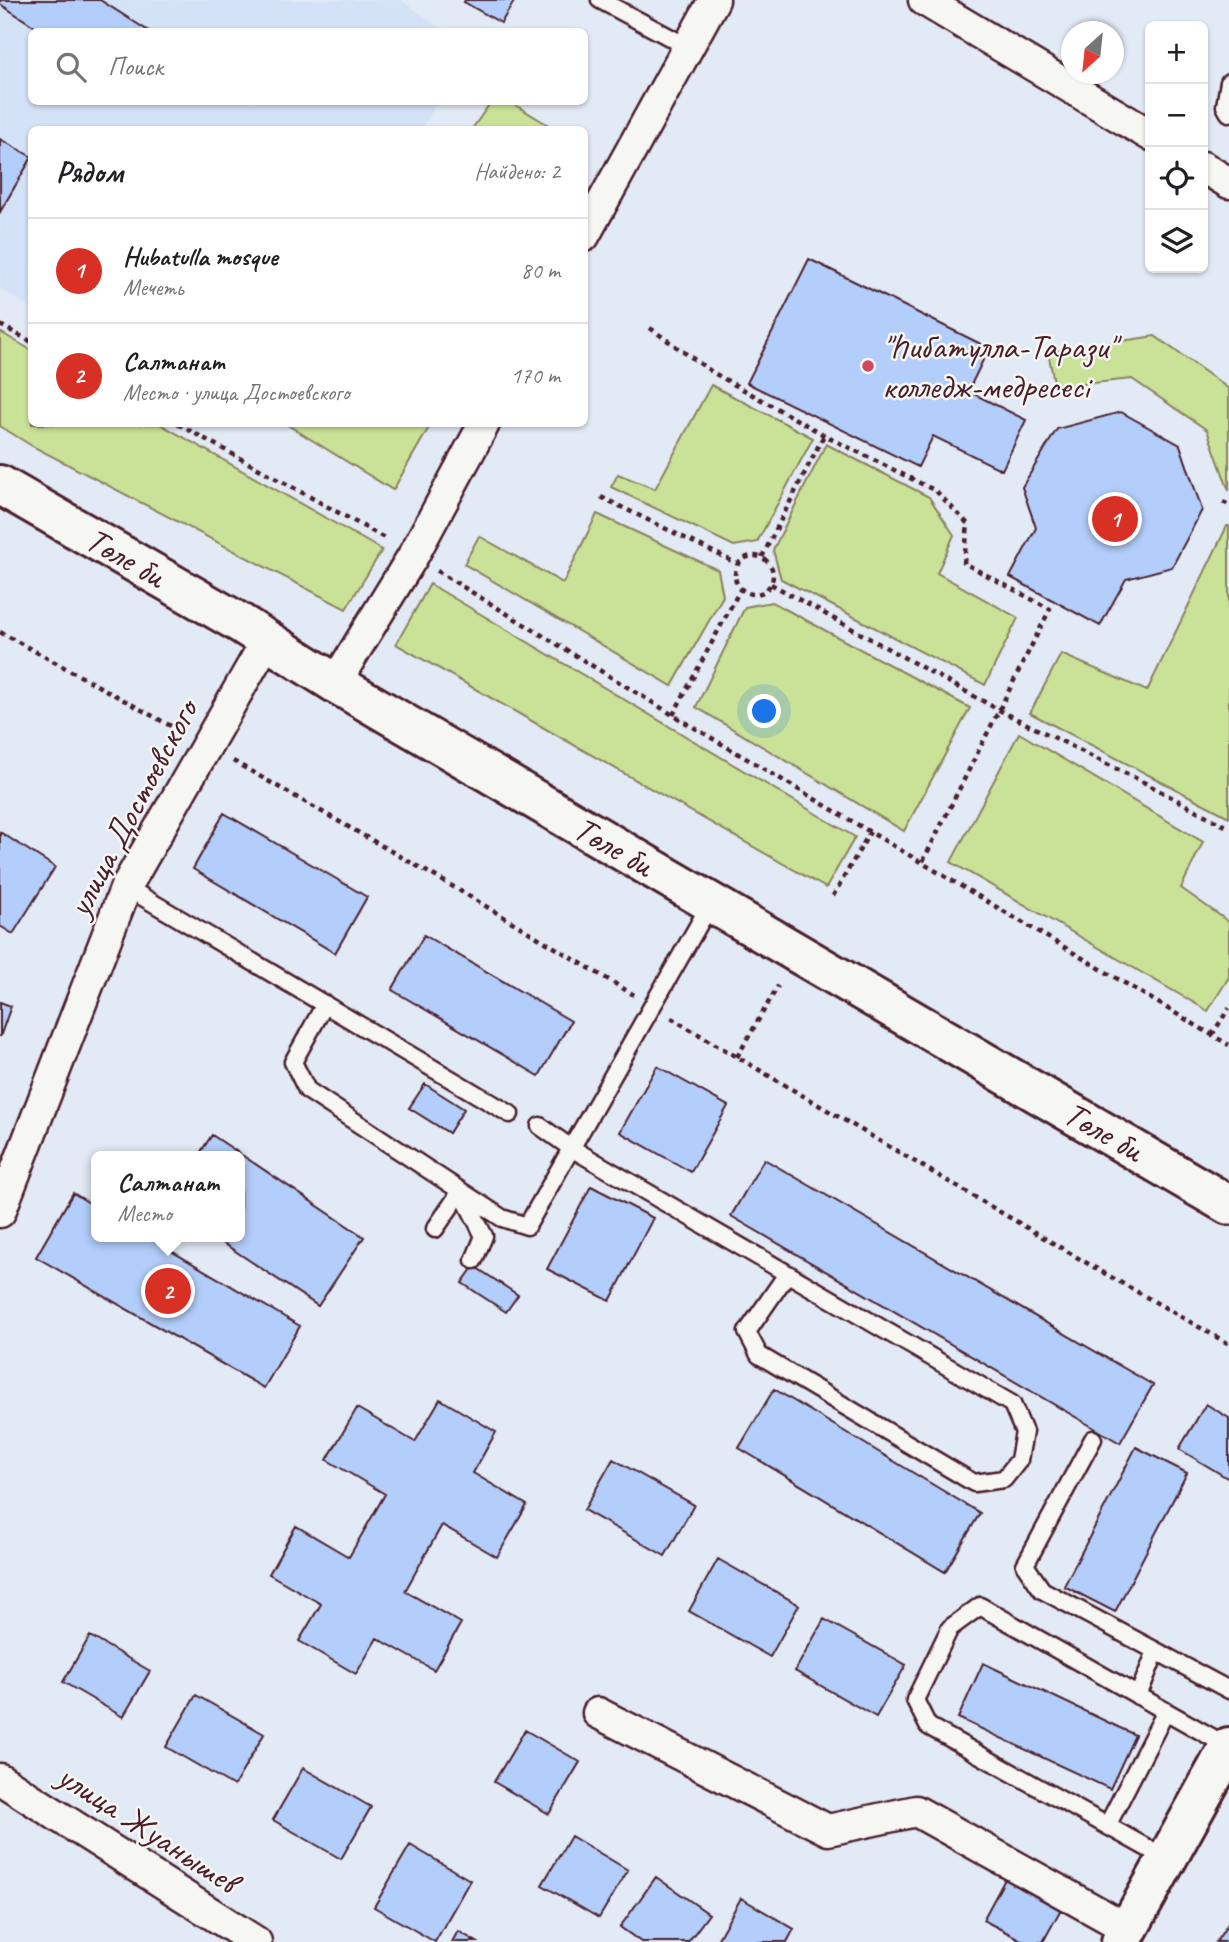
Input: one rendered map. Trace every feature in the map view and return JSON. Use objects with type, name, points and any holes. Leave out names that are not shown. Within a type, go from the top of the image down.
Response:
[{"type":"main road","name":"Төле би","points":[[0,485],[267,640],[335,684],[711,902],[1226,1195]]},
{"type":"main road","points":[[1125,1936],[1229,1747]]},
{"type":"street","points":[[588,229],[714,0]]},
{"type":"street","points":[[924,0],[1145,132]]},
{"type":"street","points":[[1208,170],[1229,183]]},
{"type":"street","points":[[335,684],[413,556],[482,427]]},
{"type":"street","name":"улица Достоевского","points":[[0,1212],[126,887],[267,640]]},
{"type":"street","points":[[598,1713],[828,1830],[916,1811],[1125,1936]]},
{"type":"street","name":"улица Жуанышев","points":[[0,1779],[256,1942]]},
{"type":"lane","points":[[600,0],[688,47]]},
{"type":"lane","points":[[1229,82],[1225,106],[1229,113]]},
{"type":"lane","points":[[126,887],[510,1114]]},
{"type":"lane","points":[[325,1004],[293,1062],[307,1090],[502,1218],[527,1226],[711,902]]},
{"type":"lane","points":[[540,1126],[571,1148],[1012,1405],[1024,1432],[1019,1460],[1004,1479],[974,1483],[759,1355],[747,1332],[787,1274]]},
{"type":"lane","points":[[435,1229],[461,1191]]},
{"type":"lane","points":[[461,1191],[484,1236],[474,1260]]},
{"type":"lane","points":[[1093,1439],[1025,1564],[1042,1590],[1229,1689]]},
{"type":"lane","points":[[1167,1859],[928,1726],[915,1700],[950,1628],[980,1606],[1229,1747]]},
{"type":"lane","points":[[1138,1696],[1156,1651]]},
{"type":"lane","points":[[1107,1826],[1166,1711]]},
{"type":"path","points":[[0,325],[28,340]]},
{"type":"path","points":[[650,328],[712,372],[824,435],[936,491],[968,524],[964,563],[1050,609],[922,863]]},
{"type":"path","points":[[183,427],[413,556],[673,715],[1229,1045]]},
{"type":"path","points":[[762,557],[824,435]]},
{"type":"path","points":[[601,497],[738,564]]},
{"type":"path","points":[[1223,502],[1229,505]]},
{"type":"path","points":[[749,556],[762,557],[771,566],[771,584],[757,593],[745,592],[735,576],[738,564],[749,556]]},
{"type":"path","points":[[771,584],[999,710],[1229,828]]},
{"type":"path","points":[[673,715],[741,588]]},
{"type":"path","points":[[0,632],[452,886],[737,1057],[1229,1344]]},
{"type":"path","points":[[833,896],[870,832]]},
{"type":"path","points":[[737,1057],[778,986]]},
{"type":"path","points":[[1212,1035],[1229,1008]]},
{"type":"shaded area","points":[[0,0],[401,0],[441,28],[28,28],[28,105],[435,105],[424,126],[28,126],[28,306],[0,289]]},
{"type":"green space","points":[[489,105],[515,105],[550,126],[474,126]]},
{"type":"green space","points":[[0,332],[28,348],[28,427],[165,427],[382,550],[346,609],[32,446],[0,426]]},
{"type":"green space","points":[[1155,336],[1229,389],[1229,491],[1207,430],[1132,379],[1055,387],[1048,352]]},
{"type":"green space","points":[[711,385],[813,438],[757,542],[734,546],[611,487],[618,474],[655,489]]},
{"type":"green space","points":[[291,427],[429,427],[393,490]]},
{"type":"green space","points":[[826,444],[929,497],[954,535],[937,573],[1018,618],[985,685],[781,579],[773,550]]},
{"type":"green space","points":[[597,514],[718,570],[723,596],[672,686],[464,564],[479,536],[563,583]]},
{"type":"green space","points":[[1227,526],[1229,817],[1030,713],[1061,654],[1147,691]]},
{"type":"green space","points":[[430,584],[855,837],[826,888],[396,644]]},
{"type":"green space","points":[[772,602],[970,708],[904,831],[696,707],[745,607]]},
{"type":"green space","points":[[1019,733],[1203,842],[1181,888],[1229,922],[1229,977],[1208,1011],[951,862]]},
{"type":"building","points":[[0,0],[100,0],[144,28],[37,28],[0,4]]},
{"type":"building","points":[[515,0],[501,23],[464,2]]},
{"type":"building","points":[[0,139],[28,155],[28,164],[0,212]]},
{"type":"building","name":"\"Һибатулла-Тарази\" колледж-медресесі","points":[[809,259],[989,348],[968,391],[1026,420],[1002,470],[933,436],[918,467],[747,383]]},
{"type":"building","points":[[1121,412],[1180,445],[1202,510],[1172,567],[1126,579],[1100,626],[1010,577],[1036,528],[1022,487],[1057,429]]},
{"type":"building","points":[[224,813],[367,897],[335,953],[193,869]]},
{"type":"building","points":[[0,832],[55,867],[13,934],[0,926]]},
{"type":"building","points":[[424,935],[571,1021],[539,1076],[392,990]]},
{"type":"building","points":[[0,1002],[11,1006],[0,1037]]},
{"type":"building","points":[[657,1066],[728,1106],[691,1172],[620,1132]]},
{"type":"building","points":[[425,1084],[464,1109],[449,1133],[409,1108]]},
{"type":"building","points":[[212,1135],[236,1151],[201,1151]]},
{"type":"building","points":[[245,1157],[364,1237],[318,1306],[222,1242],[245,1242]]},
{"type":"building","points":[[764,1159],[1153,1385],[1120,1443],[731,1216]]},
{"type":"building","points":[[591,1186],[653,1218],[610,1301],[547,1269]]},
{"type":"building","points":[[73,1193],[91,1204],[91,1242],[156,1242],[300,1326],[264,1388],[36,1257]]},
{"type":"building","points":[[474,1266],[518,1295],[506,1312],[462,1283]]},
{"type":"building","points":[[774,1389],[980,1513],[945,1572],[739,1448]]},
{"type":"building","points":[[440,1399],[496,1432],[473,1473],[527,1505],[497,1557],[442,1525],[405,1591],[461,1623],[434,1670],[377,1638],[356,1674],[299,1641],[321,1604],[269,1574],[296,1526],[349,1557],[385,1494],[327,1460],[357,1408],[415,1442]]},
{"type":"building","points":[[1206,1404],[1229,1418],[1229,1479],[1179,1449]]},
{"type":"building","points":[[1136,1447],[1187,1473],[1115,1612],[1064,1586]]},
{"type":"building","points":[[613,1459],[694,1505],[665,1556],[584,1510]]},
{"type":"building","points":[[718,1559],[799,1605],[770,1657],[689,1611]]},
{"type":"building","points":[[824,1619],[906,1665],[876,1717],[795,1671]]},
{"type":"building","points":[[90,1636],[150,1671],[123,1717],[63,1682]]},
{"type":"building","points":[[983,1663],[1135,1735],[1110,1789],[958,1718]]},
{"type":"building","points":[[196,1695],[264,1734],[234,1786],[166,1747]]},
{"type":"building","points":[[525,1730],[580,1762],[549,1814],[494,1782]]},
{"type":"building","points":[[303,1768],[371,1807],[341,1859],[273,1820]]},
{"type":"building","points":[[571,1836],[628,1870],[599,1918],[542,1885]]},
{"type":"building","points":[[410,1845],[470,1880],[435,1942],[374,1907]]},
{"type":"building","points":[[656,1877],[709,1914],[688,1942],[641,1942],[620,1927]]},
{"type":"building","points":[[1005,1879],[1061,1909],[1043,1942],[1025,1942],[983,1920]]},
{"type":"building","points":[[741,1898],[794,1929],[787,1942],[716,1942]]},
{"type":"building","points":[[1229,1922],[1229,1942],[1216,1942]]},
{"type":"building","points":[[458,1931],[477,1942],[452,1942]]},
{"type":"place","name":"\"Һибатулла-Тарази\" колледж-медресесі","points":[[868,366]]},
{"type":"place","name":"Hubatulla mosque","points":[[1115,519]]},
{"type":"place","name":"Салтанат","points":[[168,1291]]}]
